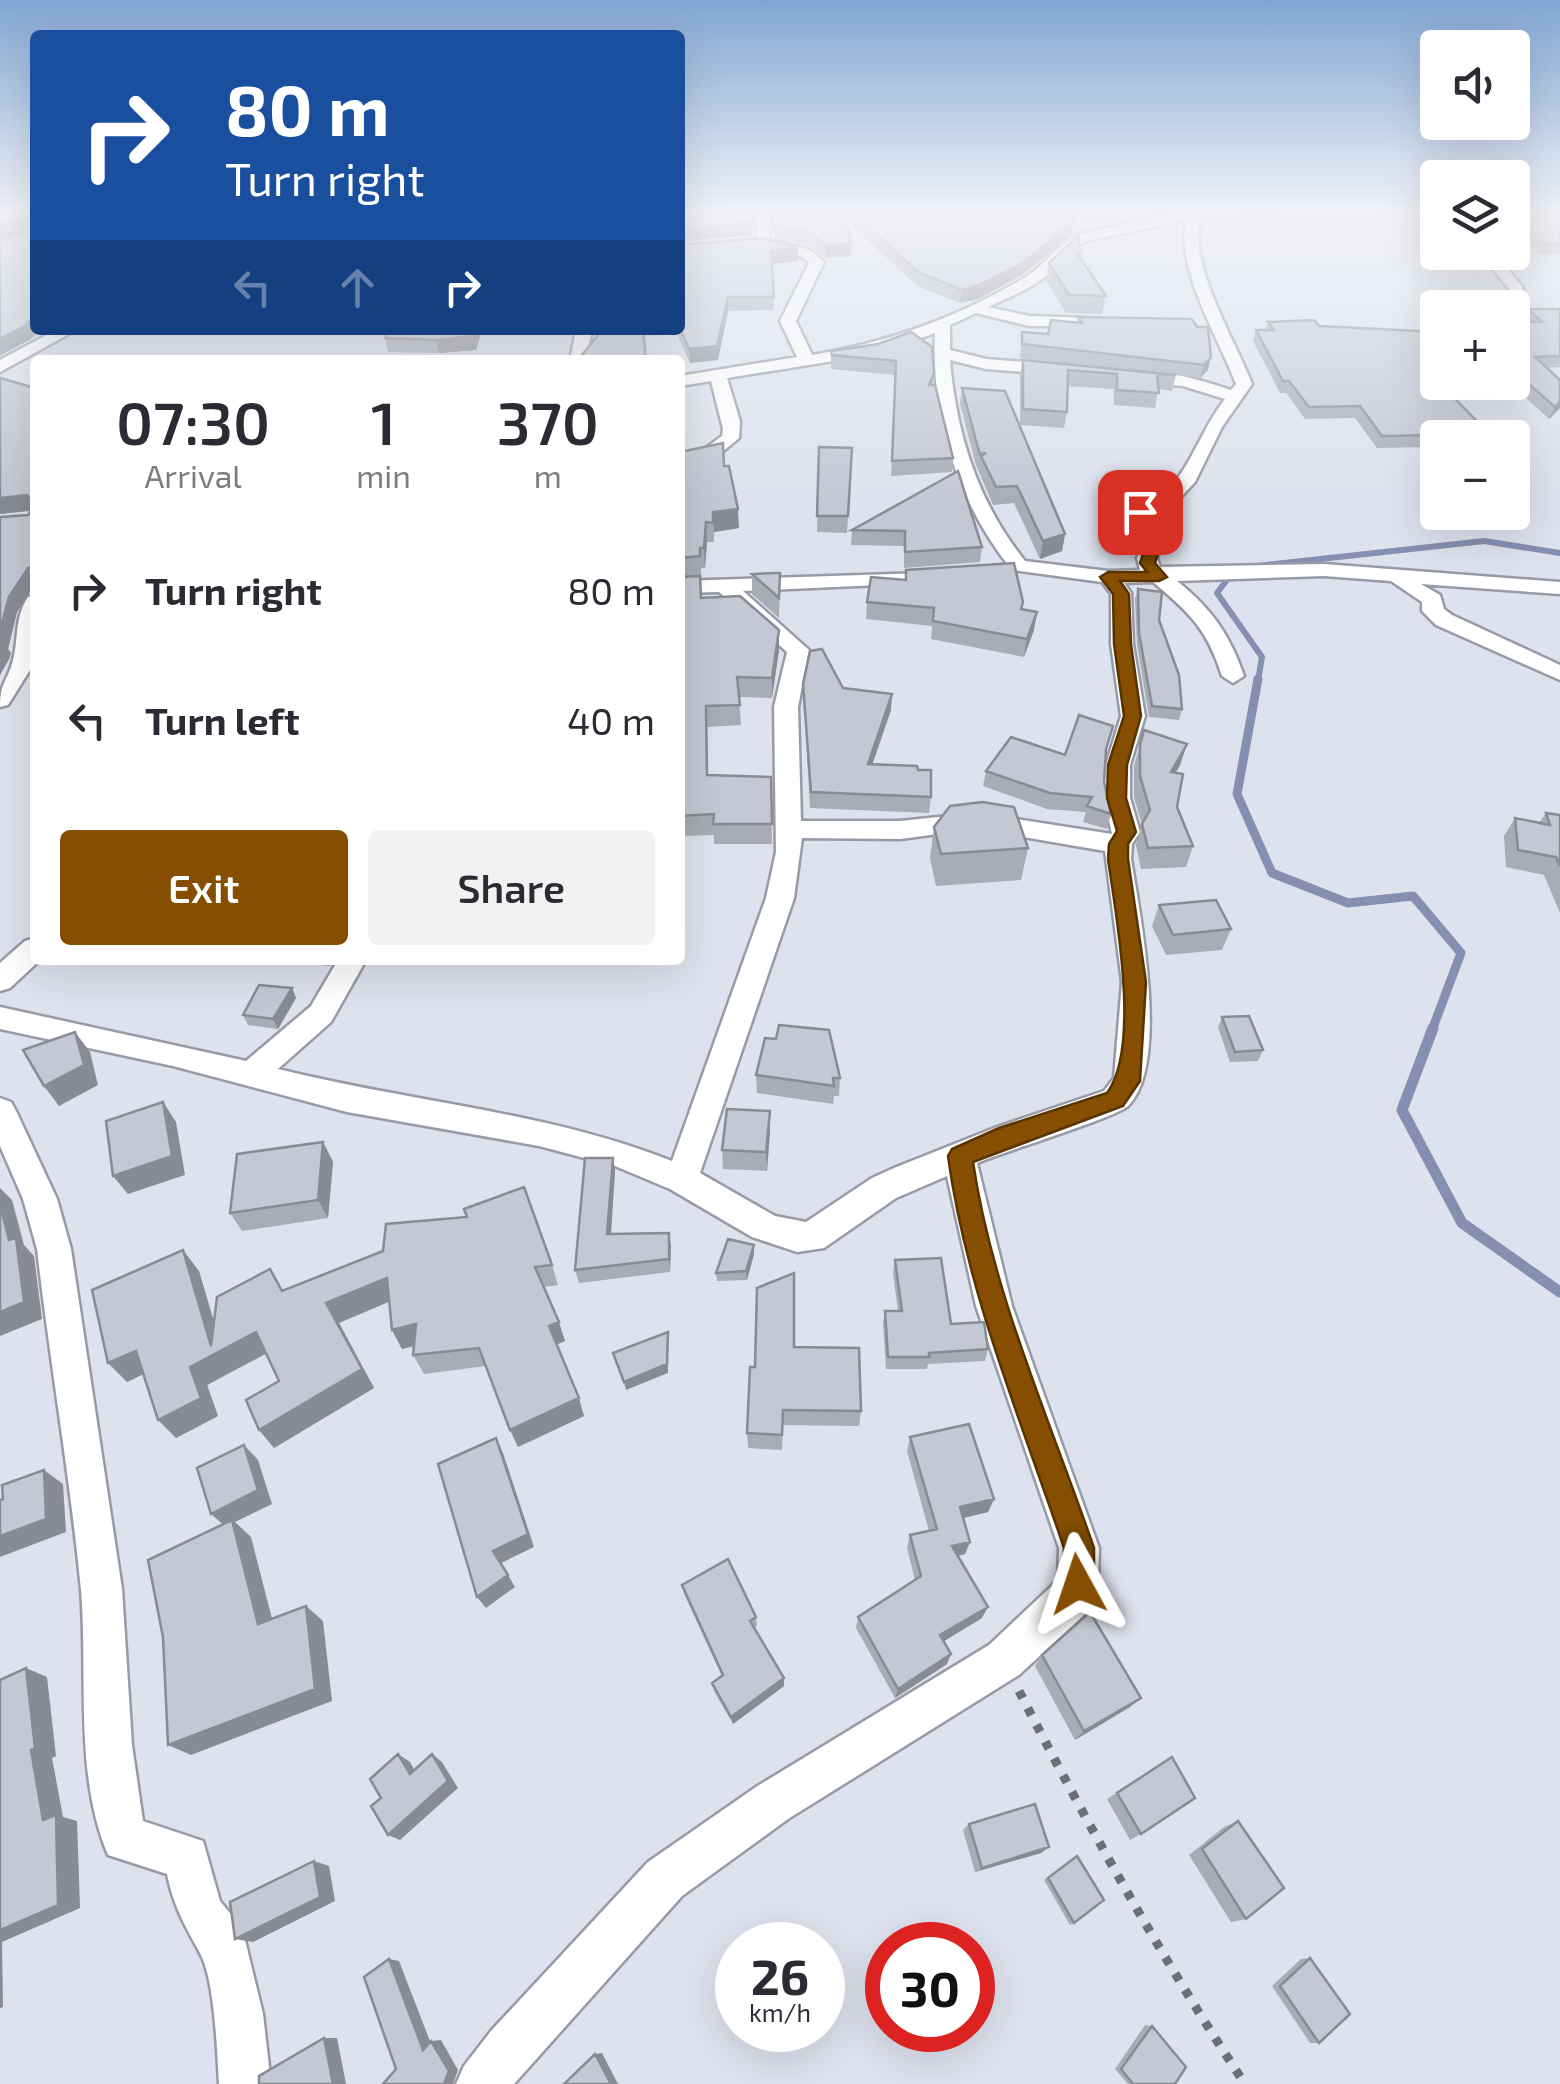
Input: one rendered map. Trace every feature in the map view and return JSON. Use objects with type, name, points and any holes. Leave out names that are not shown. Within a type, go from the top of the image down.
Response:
[{"type":"street","points":[[795,307],[788,321],[807,361]]},
{"type":"street","points":[[685,380],[877,350],[981,307]]},
{"type":"street","points":[[1208,307],[1244,384],[1213,426],[1183,484],[1140,512],[1156,535],[1147,563],[1200,610],[1222,643],[1233,676]]},
{"type":"street","points":[[978,309],[1029,321],[1102,323]]},
{"type":"street","points":[[943,326],[942,353],[957,446],[987,524],[1010,568],[1108,577],[1324,570],[1560,588]]},
{"type":"street","points":[[0,367],[59,335]]},
{"type":"street","points":[[942,353],[986,364],[1080,371]]},
{"type":"street","points":[[1114,374],[1185,382],[1236,397]]},
{"type":"street","points":[[685,461],[709,454],[730,438],[733,418],[720,392],[718,376]]},
{"type":"street","points":[[1389,574],[1433,598],[1433,611],[1444,620],[1560,673]]},
{"type":"street","points":[[685,586],[964,575]]},
{"type":"street","points":[[0,1018],[253,1073],[347,1098],[539,1133],[620,1154],[682,1178],[771,1230],[798,1240],[812,1237],[884,1188],[1008,1136],[1115,1100],[1129,1081],[1136,982],[1118,844],[1126,832],[1116,798],[1118,765],[1132,716],[1122,644],[1121,594],[1108,577]]},
{"type":"street","points":[[682,1178],[780,898],[789,829],[786,707],[798,650],[726,587]]},
{"type":"street","points":[[0,700],[30,648],[22,626],[30,610]]},
{"type":"street","points":[[0,651],[30,648]]},
{"type":"street","points":[[789,829],[900,830],[977,821],[1118,844]]},
{"type":"street","points":[[0,980],[30,953]]},
{"type":"street","points":[[253,1073],[321,1014],[349,965]]},
{"type":"street","points":[[0,1110],[40,1199],[54,1249],[101,1591],[108,1714],[124,1838],[187,1856],[199,1909],[210,1932],[221,1940],[238,2014],[245,2084]]},
{"type":"street","points":[[482,2084],[509,2048],[665,1878],[772,1802],[1004,1660],[1070,1598],[1078,1584],[1079,1548],[984,1268],[968,1208],[960,1156]]},
{"type":"path","points":[[1004,1660],[1111,1869],[1177,1981],[1246,2084]]},
{"type":"building","points":[[0,307],[30,307],[30,321],[0,339]]},
{"type":"building","points":[[685,307],[726,307],[717,346],[689,349],[683,335]]},
{"type":"building","points":[[1530,309],[1560,309],[1560,356],[1535,357],[1560,380],[1560,402],[1555,407],[1530,385],[1530,322],[1542,322]]},
{"type":"building","points":[[1078,317],[1192,319],[1197,327],[1208,327],[1211,357],[1204,365],[1022,344],[1022,332],[1048,334],[1051,320],[1082,323]]},
{"type":"building","points":[[1314,320],[1319,326],[1420,331],[1420,400],[1456,400],[1476,420],[1420,420],[1420,435],[1382,436],[1360,406],[1309,407],[1289,381],[1283,381],[1256,330],[1274,330],[1268,322]]},
{"type":"building","points":[[911,332],[932,347],[934,373],[929,385],[935,385],[953,458],[892,461],[896,361],[832,355],[831,351],[878,344]]},
{"type":"building","points":[[386,335],[473,335],[436,340],[385,338]]},
{"type":"building","points":[[598,335],[644,335],[646,355],[582,355]]},
{"type":"building","points":[[1023,360],[1176,375],[1157,374],[1159,393],[1117,390],[1117,374],[1068,370],[1067,412],[1023,409]]},
{"type":"building","points":[[0,378],[30,387],[30,498],[0,498]]},
{"type":"building","points":[[962,388],[1005,391],[1065,534],[1043,541],[1017,486],[996,487],[981,456],[986,453],[980,454]]},
{"type":"building","points":[[723,443],[724,466],[729,466],[738,509],[713,512],[713,523],[706,522],[700,556],[685,558],[685,451]]},
{"type":"building","points":[[819,447],[852,448],[848,516],[817,516]]},
{"type":"building","points":[[958,471],[982,547],[905,552],[905,531],[852,530]]},
{"type":"building","points":[[30,512],[30,568],[9,597],[0,630],[0,517]]},
{"type":"building","points":[[1014,563],[1023,602],[1021,609],[1037,612],[1027,639],[933,621],[934,608],[867,602],[871,577],[906,580],[906,570]]},
{"type":"building","points":[[776,573],[780,573],[779,598],[752,574]]},
{"type":"building","points":[[700,576],[701,598],[740,596],[779,630],[772,678],[737,677],[740,705],[706,706],[707,775],[771,777],[772,824],[713,824],[714,814],[685,816],[685,577]]},
{"type":"building","points":[[1138,589],[1162,592],[1159,620],[1179,675],[1182,709],[1152,706],[1139,633]]},
{"type":"building","points":[[822,649],[843,688],[892,694],[868,764],[931,770],[931,797],[811,792],[803,684],[810,651]]},
{"type":"building","points":[[1079,715],[1113,726],[1106,749],[1104,782],[1111,814],[1087,806],[1092,797],[1050,793],[986,771],[1011,737],[1065,755]]},
{"type":"building","points":[[1144,730],[1187,744],[1171,772],[1183,774],[1177,807],[1193,846],[1148,848],[1142,824],[1150,810],[1140,776]]},
{"type":"building","points":[[982,802],[1014,807],[1028,848],[941,854],[934,827],[950,806]]},
{"type":"building","points":[[1546,813],[1560,815],[1560,866],[1556,857],[1518,850],[1515,818],[1550,825]]},
{"type":"building","points":[[1216,900],[1231,929],[1173,935],[1159,905]]},
{"type":"building","points":[[259,985],[292,988],[273,1019],[243,1015]]},
{"type":"building","points":[[1249,1016],[1263,1050],[1235,1052],[1222,1017]]},
{"type":"building","points":[[779,1025],[829,1030],[840,1078],[833,1078],[834,1086],[756,1075],[765,1038],[776,1039]]},
{"type":"building","points":[[75,1032],[84,1065],[44,1086],[23,1050]]},
{"type":"building","points":[[163,1102],[172,1156],[113,1176],[106,1121]]},
{"type":"building","points":[[727,1109],[770,1111],[766,1152],[722,1150]]},
{"type":"building","points":[[323,1142],[318,1200],[230,1213],[237,1154]]},
{"type":"building","points":[[585,1158],[613,1158],[607,1234],[669,1233],[669,1259],[575,1270]]},
{"type":"building","points":[[524,1187],[552,1265],[535,1267],[559,1322],[549,1326],[579,1398],[510,1430],[479,1348],[413,1355],[416,1324],[392,1330],[387,1278],[326,1303],[362,1369],[259,1430],[246,1400],[279,1381],[256,1332],[190,1367],[201,1398],[158,1420],[136,1351],[108,1363],[92,1290],[183,1250],[211,1346],[217,1297],[270,1269],[282,1291],[383,1251],[386,1224],[467,1217],[464,1209]]},
{"type":"building","points":[[0,1204],[9,1240],[16,1238],[24,1302],[0,1312]]},
{"type":"building","points":[[728,1239],[754,1245],[746,1271],[716,1273]]},
{"type":"building","points":[[941,1258],[951,1324],[984,1322],[988,1349],[929,1353],[929,1357],[888,1357],[885,1311],[902,1311],[895,1260]]},
{"type":"building","points":[[794,1273],[794,1347],[859,1348],[861,1411],[783,1410],[782,1435],[747,1433],[750,1367],[755,1367],[757,1288]]},
{"type":"building","points":[[668,1332],[667,1364],[624,1382],[613,1353]]},
{"type":"building","points":[[969,1424],[994,1499],[960,1507],[970,1542],[952,1546],[988,1607],[940,1635],[951,1654],[898,1689],[858,1617],[921,1576],[910,1535],[937,1529],[910,1437]]},
{"type":"building","points":[[496,1438],[528,1534],[493,1551],[508,1575],[477,1597],[438,1464]]},
{"type":"building","points":[[244,1445],[258,1490],[211,1514],[197,1468]]},
{"type":"building","points":[[44,1470],[46,1519],[0,1536],[2,1485]]},
{"type":"building","points":[[232,1520],[258,1624],[306,1606],[315,1689],[168,1745],[163,1637],[148,1560]]},
{"type":"building","points":[[728,1559],[756,1617],[750,1621],[784,1678],[731,1717],[712,1683],[723,1675],[682,1585]]},
{"type":"building","points":[[1090,1612],[1141,1698],[1084,1731],[1042,1655]]},
{"type":"building","points":[[26,1668],[35,1748],[31,1750],[43,1820],[56,1815],[58,1905],[0,1930],[0,1680]]},
{"type":"building","points":[[398,1754],[410,1774],[432,1754],[448,1781],[388,1835],[371,1806],[381,1798],[370,1779]]},
{"type":"building","points":[[1172,1757],[1195,1798],[1141,1834],[1117,1793]]},
{"type":"building","points":[[1035,1804],[1049,1847],[982,1868],[969,1824]]},
{"type":"building","points":[[1238,1821],[1284,1888],[1246,1919],[1202,1849]]},
{"type":"building","points":[[1077,1856],[1104,1900],[1074,1923],[1048,1878]]},
{"type":"building","points":[[314,1861],[320,1897],[235,1939],[230,1902]]},
{"type":"building","points":[[1310,1958],[1350,2014],[1319,2043],[1280,1986]]},
{"type":"building","points":[[389,1959],[423,2050],[431,2041],[449,2071],[444,2084],[383,2084],[396,2069],[364,1977]]},
{"type":"building","points":[[1152,2026],[1186,2067],[1175,2084],[1133,2084],[1121,2069]]},
{"type":"building","points":[[324,2038],[333,2084],[259,2084],[259,2076]]},
{"type":"building","points":[[595,2054],[611,2084],[564,2084]]},
{"type":"waterway","points":[[1248,567],[1484,541],[1560,553]]},
{"type":"waterway","points":[[1233,572],[1217,593],[1262,657],[1258,681]]},
{"type":"waterway","points":[[1258,679],[1237,794],[1272,873],[1348,903],[1413,896],[1461,953],[1432,1030]]},
{"type":"waterway","points":[[1433,1028],[1402,1110],[1462,1223],[1560,1292]]},
{"type":"route","points":[[1078,1584],[1079,1548],[984,1268],[968,1208],[960,1156],[1115,1100],[1129,1081],[1136,982],[1118,859],[1118,844],[1126,832],[1116,798],[1118,765],[1132,716],[1122,644],[1121,594],[1108,577],[1159,577],[1147,563],[1156,535],[1140,512]]}]
